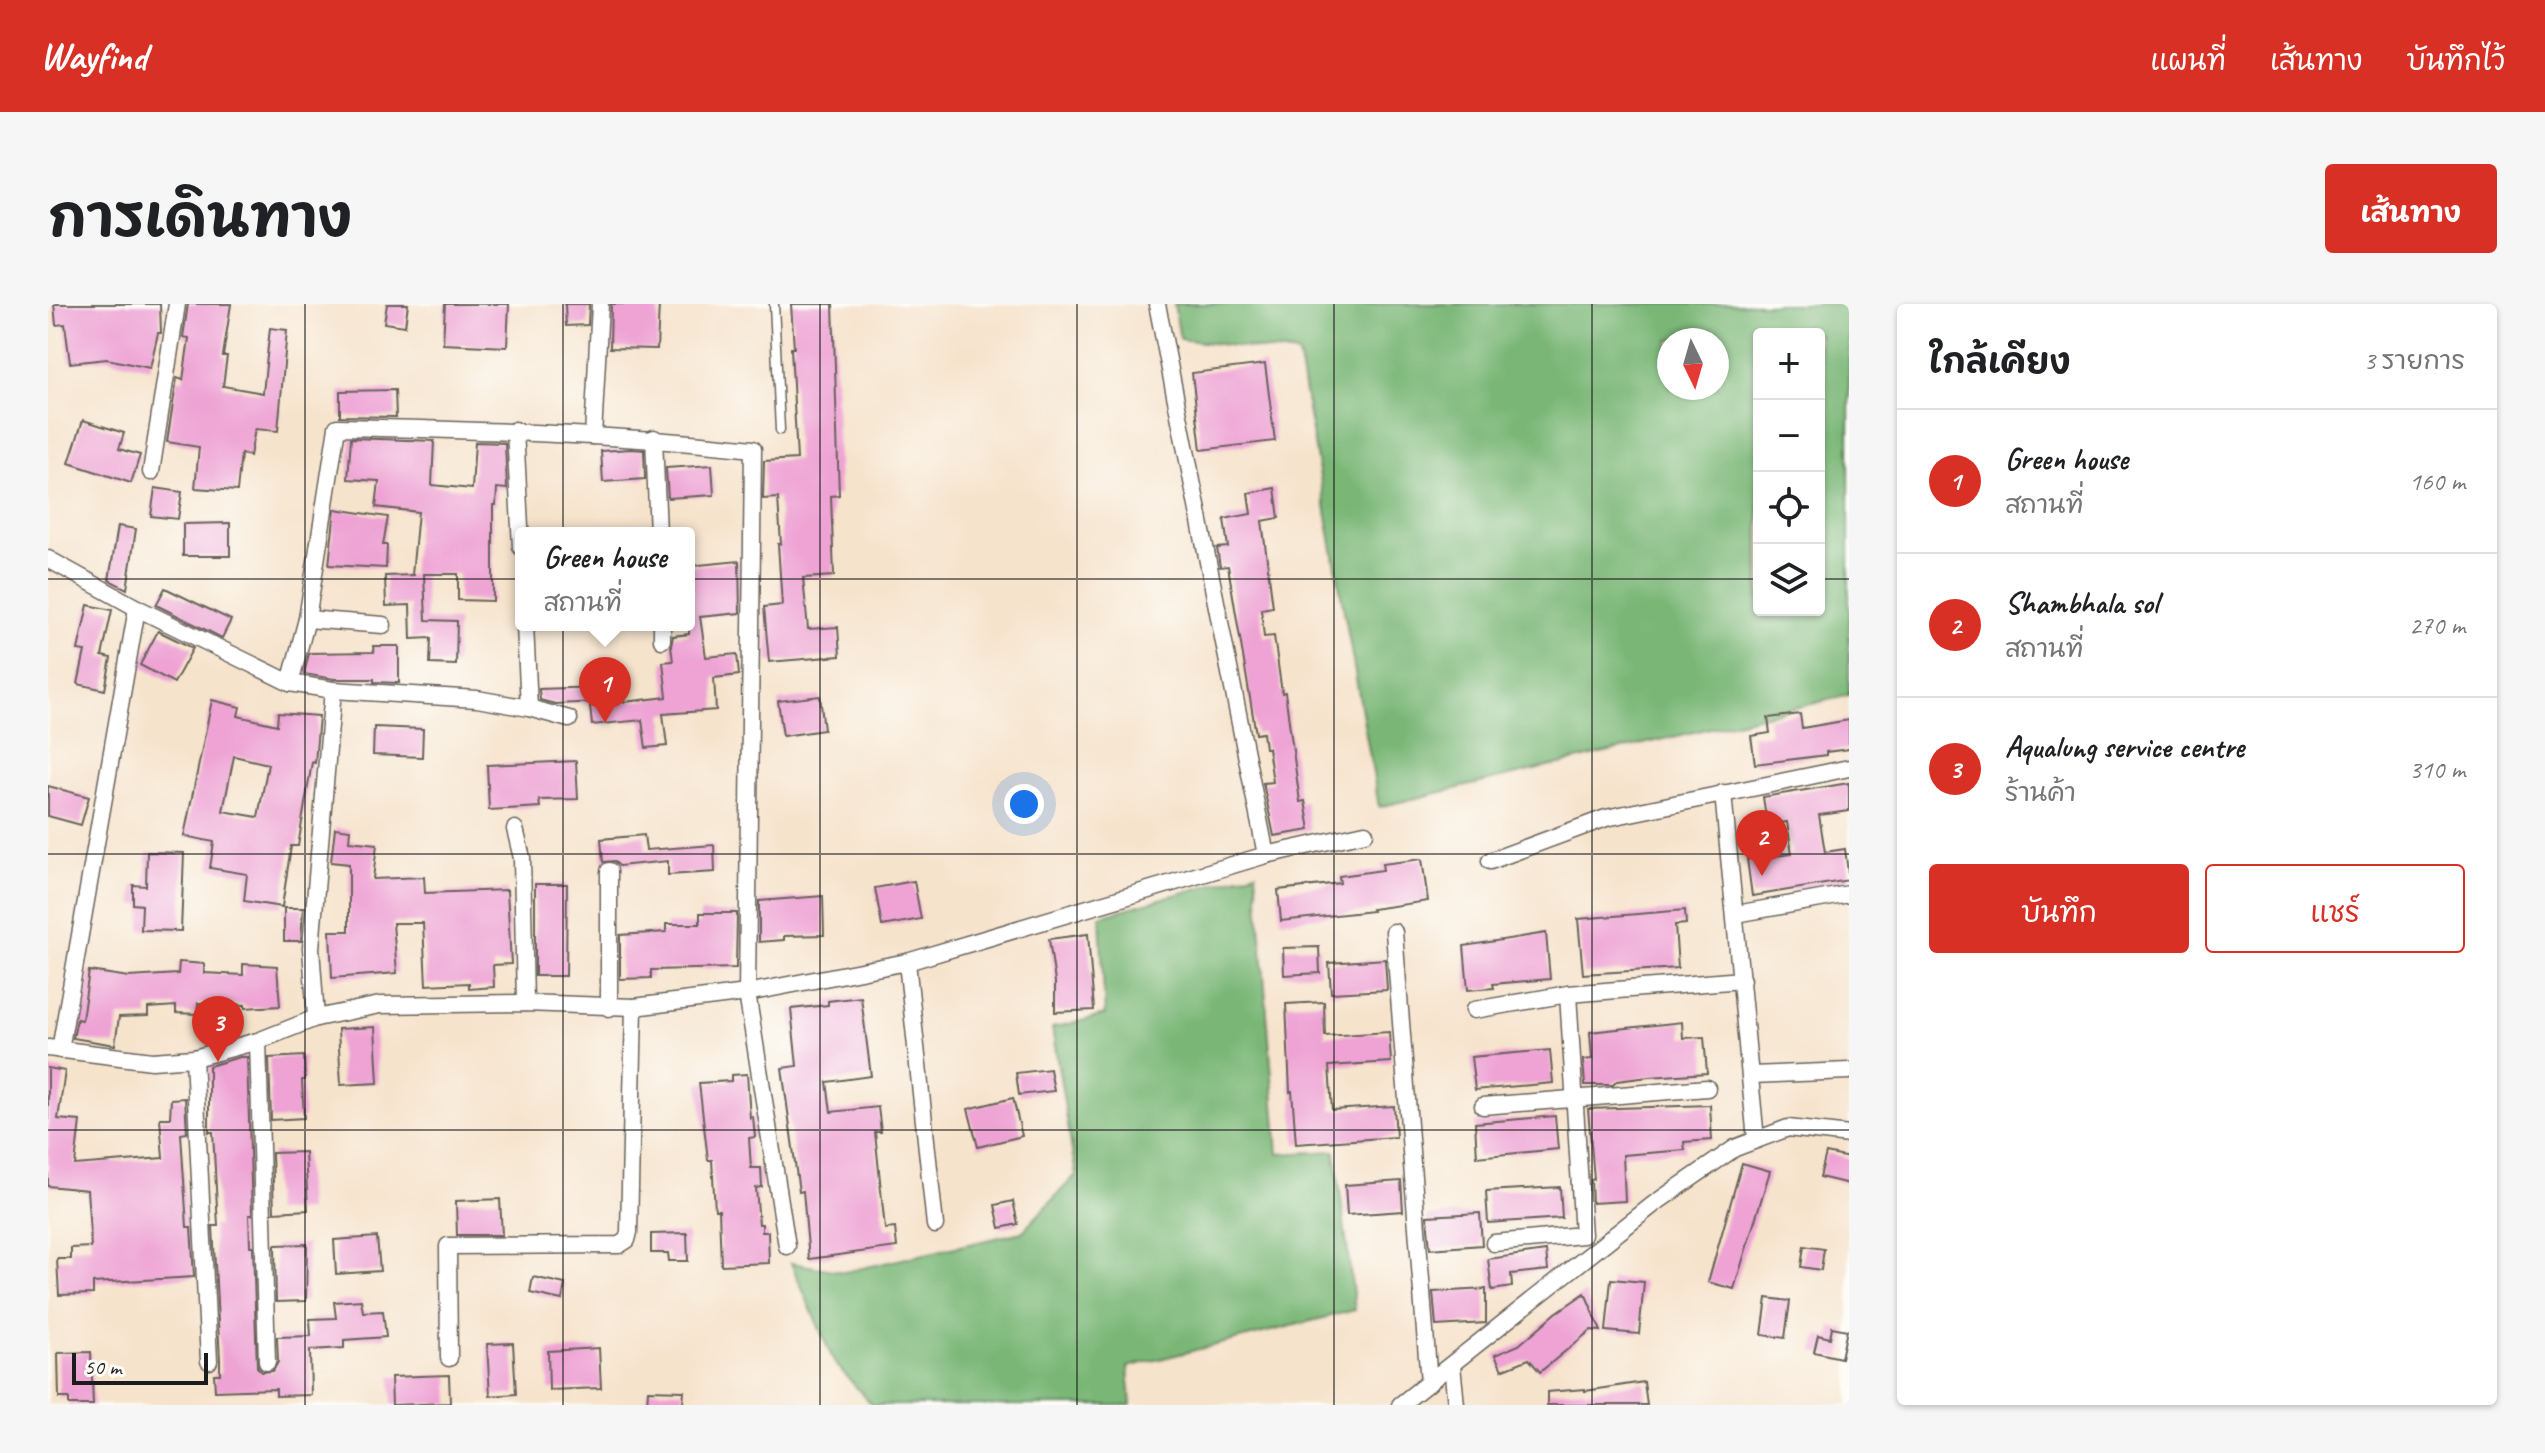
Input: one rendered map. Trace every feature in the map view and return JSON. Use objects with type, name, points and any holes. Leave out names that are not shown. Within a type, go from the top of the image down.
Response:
[{"type":"street","points":[[151,472],[177,304]]},
{"type":"street","points":[[593,436],[600,304]]},
{"type":"street","points":[[1157,304],[1266,855]]},
{"type":"street","points":[[290,683],[307,619],[337,427],[515,430],[654,438],[753,449],[747,993],[787,1246]]},
{"type":"street","points":[[515,430],[520,527]]},
{"type":"street","points":[[654,438],[658,527]]},
{"type":"street","points":[[48,559],[137,608],[290,683],[333,690],[477,699],[569,719]]},
{"type":"street","points":[[137,608],[54,1049],[152,1061],[194,1058],[258,1041],[316,1018],[380,1005],[525,1003],[609,1008],[747,993],[907,962],[1266,855],[1365,833]]},
{"type":"street","points":[[307,619],[383,625]]},
{"type":"street","points":[[525,631],[529,708]]},
{"type":"street","points":[[316,1018],[311,948],[333,690]]},
{"type":"street","points":[[1490,861],[1606,818],[1849,768]]},
{"type":"street","points":[[1723,793],[1756,1140]]},
{"type":"street","points":[[515,829],[522,858],[525,1003]]},
{"type":"street","points":[[609,871],[609,1008]]},
{"type":"street","points":[[1736,914],[1849,894]]},
{"type":"street","points":[[1394,932],[1429,1383]]},
{"type":"street","points":[[907,962],[935,1225]]},
{"type":"street","points":[[1474,1010],[1568,994],[1742,980]]},
{"type":"street","points":[[1494,1243],[1583,1235],[1568,994]]},
{"type":"street","points":[[449,1358],[448,1246],[619,1245],[627,1240],[634,1007]]},
{"type":"street","points":[[258,1041],[267,1362]]},
{"type":"street","points":[[194,1058],[209,1361]]},
{"type":"street","points":[[1751,1075],[1849,1071]]},
{"type":"street","points":[[1483,1106],[1707,1088]]},
{"type":"street","points":[[1400,1405],[1654,1204],[1735,1148],[1788,1128],[1849,1135]]},
{"type":"street","points":[[1452,1365],[1456,1405]]},
{"type":"lane","points":[[774,304],[780,430]]},
{"type":"green space","points":[[1174,304],[1849,304],[1849,695],[1379,807],[1298,354],[1180,339]]},
{"type":"green space","points":[[1256,872],[1278,1154],[1335,1151],[1355,1310],[1128,1367],[1131,1405],[872,1405],[834,1362],[791,1263],[845,1272],[1022,1232],[1076,1175],[1052,1028],[1105,1015],[1100,916]]},
{"type":"building","points":[[54,304],[160,304],[161,333],[158,333],[150,368],[107,359],[70,363],[65,324],[56,325]]},
{"type":"building","points":[[188,304],[231,304],[223,356],[227,356],[223,386],[263,393],[270,328],[287,330],[278,431],[255,429],[250,456],[241,454],[237,491],[195,488],[199,447],[167,442],[177,378],[183,380],[189,338],[183,337]]},
{"type":"building","points":[[387,304],[408,304],[405,326],[384,323]]},
{"type":"building","points":[[445,304],[509,304],[507,347],[443,344]]},
{"type":"building","points":[[565,304],[589,304],[588,325],[566,326]]},
{"type":"building","points":[[611,304],[659,304],[657,349],[610,348]]},
{"type":"building","points":[[791,304],[833,304],[839,495],[831,496],[834,576],[803,578],[808,629],[838,627],[840,656],[769,662],[764,607],[782,605],[778,544],[781,544],[778,498],[763,499],[764,461],[797,459]]},
{"type":"building","points":[[1265,364],[1275,441],[1201,450],[1192,373]]},
{"type":"building","points":[[395,390],[396,417],[340,416],[340,391]]},
{"type":"building","points":[[83,420],[124,433],[119,449],[140,455],[131,483],[69,463]]},
{"type":"building","points":[[351,438],[434,441],[432,485],[472,489],[475,442],[505,443],[507,489],[497,488],[496,505],[493,505],[493,601],[458,600],[458,574],[424,574],[426,620],[457,621],[456,665],[430,664],[431,638],[411,639],[410,605],[386,606],[385,576],[415,575],[412,575],[418,512],[376,507],[379,481],[348,479]]},
{"type":"building","points":[[644,450],[645,479],[603,482],[601,451]]},
{"type":"building","points":[[712,465],[714,495],[668,498],[666,468]]},
{"type":"building","points":[[155,488],[182,492],[178,519],[151,516]]},
{"type":"building","points":[[1275,488],[1279,518],[1262,521],[1273,607],[1261,609],[1264,637],[1274,636],[1300,802],[1305,801],[1310,830],[1274,836],[1263,783],[1273,782],[1268,748],[1265,748],[1263,733],[1256,734],[1228,566],[1220,567],[1217,548],[1228,547],[1224,519],[1251,514],[1248,493]]},
{"type":"building","points":[[335,509],[388,517],[383,545],[387,545],[386,568],[329,565]]},
{"type":"building","points":[[230,523],[230,556],[183,556],[183,524]]},
{"type":"building","points":[[118,526],[136,529],[127,589],[109,580]]},
{"type":"building","points":[[739,561],[740,613],[700,617],[706,657],[737,654],[739,675],[714,678],[716,710],[663,714],[667,746],[646,748],[642,720],[592,725],[590,706],[667,697],[663,662],[673,661],[673,636],[695,631],[695,565]]},
{"type":"building","points":[[165,588],[231,620],[222,638],[156,605]]},
{"type":"building","points":[[88,605],[112,610],[102,656],[111,658],[105,690],[78,684],[85,651],[78,650]]},
{"type":"building","points":[[158,631],[193,648],[174,683],[140,665]]},
{"type":"building","points":[[373,646],[399,646],[399,683],[304,674],[309,653],[374,652]]},
{"type":"building","points":[[599,687],[600,702],[555,704],[540,700],[539,689]]},
{"type":"building","points":[[820,696],[824,730],[783,736],[778,701]]},
{"type":"building","points":[[212,700],[240,707],[238,716],[277,725],[278,713],[319,716],[315,763],[312,762],[298,846],[291,846],[282,907],[244,901],[247,874],[210,868],[214,842],[184,836]],"holes":[[[234,756],[268,764],[258,817],[223,811]]]},
{"type":"building","points":[[1800,714],[1802,728],[1849,720],[1849,749],[1755,764],[1751,736],[1770,733],[1768,718]]},
{"type":"building","points":[[374,727],[423,729],[422,757],[373,755]]},
{"type":"building","points":[[576,761],[578,799],[539,800],[540,807],[489,810],[487,765]]},
{"type":"building","points":[[1849,783],[1849,811],[1819,815],[1825,852],[1845,849],[1849,880],[1752,896],[1747,859],[1792,854],[1787,822],[1767,825],[1763,797]]},
{"type":"building","points":[[48,786],[89,797],[81,825],[48,816]]},
{"type":"building","points":[[335,828],[350,830],[349,841],[377,844],[373,879],[424,877],[425,893],[507,890],[511,964],[493,965],[494,987],[469,989],[469,983],[426,985],[423,923],[393,923],[397,973],[332,978],[330,931],[349,931],[349,864],[331,862]]},
{"type":"building","points":[[644,835],[646,850],[714,845],[715,872],[668,875],[668,861],[619,866],[614,861],[603,862],[601,839]]},
{"type":"building","points":[[147,852],[184,853],[181,931],[141,930],[142,905],[133,904],[133,885],[146,886]]},
{"type":"building","points":[[1422,859],[1428,901],[1373,911],[1281,921],[1278,890],[1340,883],[1339,876],[1383,870],[1382,864]]},
{"type":"building","points":[[914,881],[921,919],[882,926],[875,888]]},
{"type":"building","points":[[535,884],[567,884],[566,976],[535,976]]},
{"type":"building","points":[[823,896],[824,935],[784,936],[784,940],[759,942],[759,901]]},
{"type":"building","points":[[284,908],[303,908],[301,941],[284,941]]},
{"type":"building","points":[[1685,910],[1686,924],[1675,925],[1678,968],[1583,974],[1578,919]]},
{"type":"building","points":[[700,913],[737,913],[736,968],[651,970],[651,978],[620,979],[620,935],[666,932],[666,924],[700,924]]},
{"type":"building","points":[[1546,933],[1550,979],[1493,984],[1494,988],[1468,990],[1464,946]]},
{"type":"building","points":[[1088,934],[1094,1010],[1055,1012],[1055,982],[1049,939]]},
{"type":"building","points":[[1319,947],[1320,973],[1284,975],[1283,948]]},
{"type":"building","points":[[1385,959],[1387,990],[1331,993],[1329,963]]},
{"type":"building","points":[[179,962],[204,964],[204,973],[243,975],[243,964],[277,966],[280,1006],[245,1008],[245,1005],[198,1003],[197,1014],[176,1013],[176,1006],[148,1008],[148,1016],[119,1017],[115,1045],[73,1038],[77,1019],[82,1020],[89,971],[129,977],[178,974]]},
{"type":"building","points":[[861,997],[871,1076],[827,1082],[831,1112],[878,1107],[881,1132],[875,1132],[885,1229],[895,1228],[897,1247],[809,1259],[803,1191],[799,1192],[782,1068],[797,1066],[791,1009]]},
{"type":"building","points":[[1324,1002],[1325,1036],[1389,1032],[1391,1062],[1329,1066],[1332,1110],[1394,1106],[1396,1137],[1296,1144],[1286,1004]]},
{"type":"building","points":[[1682,1022],[1683,1038],[1704,1037],[1707,1073],[1617,1081],[1613,1085],[1585,1085],[1583,1060],[1592,1059],[1590,1032]]},
{"type":"building","points":[[375,1027],[378,1083],[341,1085],[338,1029]]},
{"type":"building","points":[[1550,1050],[1553,1083],[1475,1090],[1471,1057]]},
{"type":"building","points":[[304,1056],[304,1118],[271,1120],[269,1058]]},
{"type":"building","points":[[247,1057],[252,1215],[249,1215],[250,1246],[253,1246],[257,1367],[262,1372],[273,1371],[278,1362],[277,1337],[311,1336],[310,1319],[336,1318],[334,1302],[361,1300],[363,1312],[383,1311],[386,1337],[344,1340],[344,1348],[310,1350],[311,1395],[276,1396],[276,1389],[215,1391],[214,1374],[220,1374],[220,1360],[213,1226],[218,1226],[213,1132],[209,1132],[209,1066]]},
{"type":"building","points":[[48,1068],[65,1071],[58,1119],[80,1121],[75,1165],[163,1158],[160,1118],[170,1118],[171,1099],[185,1098],[187,1133],[181,1134],[187,1227],[191,1227],[194,1277],[93,1283],[93,1294],[59,1295],[57,1259],[71,1259],[71,1248],[91,1247],[87,1190],[48,1186]]},
{"type":"building","points":[[1050,1069],[1054,1091],[1019,1095],[1016,1073]]},
{"type":"building","points":[[747,1074],[750,1118],[753,1117],[755,1137],[749,1138],[751,1168],[761,1168],[762,1187],[756,1188],[759,1224],[762,1224],[762,1232],[768,1232],[769,1263],[721,1265],[719,1210],[715,1210],[712,1160],[708,1160],[699,1083],[731,1081],[731,1075]]},
{"type":"building","points":[[1013,1098],[1022,1136],[978,1147],[968,1109]]},
{"type":"building","points":[[1710,1105],[1712,1140],[1684,1142],[1685,1150],[1623,1155],[1625,1201],[1592,1203],[1591,1180],[1594,1179],[1588,1109]]},
{"type":"building","points":[[1555,1116],[1558,1149],[1477,1157],[1475,1123]]},
{"type":"building","points":[[305,1152],[308,1210],[274,1212],[272,1153]]},
{"type":"building","points":[[1826,1153],[1849,1158],[1849,1184],[1820,1177]]},
{"type":"building","points":[[1742,1163],[1770,1171],[1734,1289],[1708,1282]]},
{"type":"building","points":[[1401,1181],[1403,1211],[1347,1215],[1345,1185]]},
{"type":"building","points":[[1560,1187],[1562,1218],[1488,1223],[1486,1191]]},
{"type":"building","points":[[500,1199],[502,1235],[457,1235],[456,1201]]},
{"type":"building","points":[[1013,1201],[1018,1224],[1000,1228],[995,1205]]},
{"type":"building","points":[[1480,1213],[1482,1245],[1430,1249],[1427,1216]]},
{"type":"building","points":[[687,1233],[688,1261],[669,1261],[668,1253],[651,1253],[651,1234]]},
{"type":"building","points":[[377,1237],[380,1271],[336,1274],[334,1240]]},
{"type":"building","points":[[307,1244],[306,1301],[276,1302],[275,1245]]},
{"type":"building","points":[[1804,1246],[1824,1249],[1821,1270],[1801,1267]]},
{"type":"building","points":[[1546,1251],[1548,1270],[1511,1274],[1512,1287],[1492,1290],[1488,1259]]},
{"type":"building","points":[[533,1277],[565,1284],[562,1300],[530,1293]]},
{"type":"building","points":[[1611,1279],[1644,1282],[1639,1334],[1606,1331]]},
{"type":"building","points":[[1486,1289],[1486,1323],[1436,1326],[1433,1292]]},
{"type":"building","points":[[1585,1293],[1601,1331],[1591,1330],[1540,1372],[1529,1359],[1502,1370],[1495,1355],[1519,1345]]},
{"type":"building","points":[[1767,1298],[1790,1301],[1785,1338],[1762,1335]]},
{"type":"building","points":[[1832,1327],[1847,1330],[1841,1358],[1814,1352],[1818,1335],[1830,1338]]},
{"type":"building","points":[[513,1343],[516,1394],[490,1396],[487,1344]]},
{"type":"building","points":[[599,1348],[601,1388],[549,1390],[548,1351]]},
{"type":"building","points":[[91,1352],[93,1405],[69,1405],[69,1398],[59,1398],[58,1353]]},
{"type":"building","points":[[449,1375],[450,1403],[392,1405],[391,1377]]},
{"type":"building","points":[[1644,1382],[1647,1405],[1547,1405],[1547,1392],[1585,1391]]},
{"type":"building","points":[[648,1390],[684,1391],[683,1405],[647,1405]]},
{"type":"place","name":"Green house","points":[[605,723]]},
{"type":"place","name":"Shambhala sol","points":[[1762,876]]},
{"type":"place","name":"Aqualung service centre","points":[[218,1062]]}]
